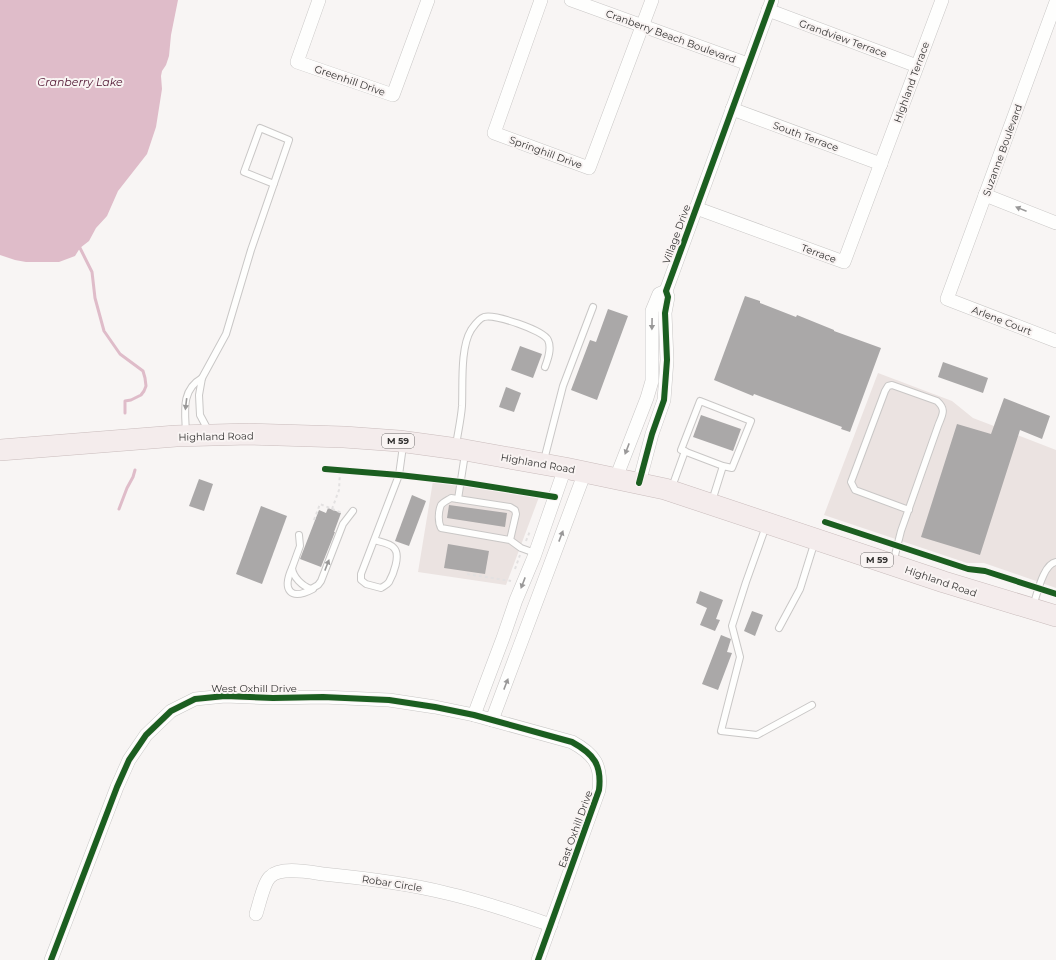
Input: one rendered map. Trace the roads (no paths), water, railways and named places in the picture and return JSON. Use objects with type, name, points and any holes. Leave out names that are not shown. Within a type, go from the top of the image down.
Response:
[{"type":"highway","name":"Highland Road","points":[[0,450],[211,435],[344,437],[404,442],[460,450],[575,470],[671,491],[950,584],[1056,616]]},
{"type":"street","name":"Greenhill Drive","points":[[318,0],[297,62],[393,95],[428,0]]},
{"type":"street","name":"Springhill Drive","points":[[541,0],[494,134],[589,168],[643,26]]},
{"type":"street","name":"Cranberry Beach Boulevard","points":[[571,0],[748,64]]},
{"type":"street","points":[[643,26],[652,0]]},
{"type":"street","name":"Highland Terrace","points":[[881,164],[942,0]]},
{"type":"street","name":"Suzanne Boulevard","points":[[947,299],[1056,2]]},
{"type":"street","name":"Grandview Terrace","points":[[770,5],[917,66]]},
{"type":"street","name":"Village Drive","points":[[639,483],[652,434],[664,400],[667,360],[665,313],[668,297],[666,291],[770,5]]},
{"type":"street","name":"South Terrace","points":[[732,109],[881,164]]},
{"type":"street","name":"Terrace","points":[[696,208],[844,262],[881,164]]},
{"type":"street","points":[[985,195],[1056,223]]},
{"type":"street","name":"Village Drive","points":[[616,478],[647,398],[652,381],[652,311],[659,294],[666,291]]},
{"type":"street","name":"Arlene Court","points":[[947,299],[1056,341]]},
{"type":"street","points":[[474,715],[534,555],[575,470]]},
{"type":"street","points":[[492,720],[551,562],[575,470]]},
{"type":"street","points":[[534,555],[551,562]]},
{"type":"street","points":[[516,600],[534,606]]},
{"type":"street","name":"West Oxhill Drive","points":[[51,960],[116,787],[129,760],[146,735],[171,711],[195,699],[225,696],[273,698],[323,697],[389,700],[474,715]]},
{"type":"street","name":"East Oxhill Drive","points":[[474,715],[572,742],[591,756],[598,766],[601,778],[599,790],[538,960]]},
{"type":"street","name":"Robar Circle","points":[[256,914],[262,892],[269,877],[282,870],[361,878],[446,892],[551,925]]},
{"type":"lane","points":[[211,435],[200,415],[202,378],[226,334],[251,250],[274,184],[289,140],[260,128],[244,172],[274,184]]},
{"type":"lane","points":[[543,464],[563,386],[593,307]]},
{"type":"lane","points":[[458,499],[464,355],[470,332],[482,318],[491,316],[508,320],[542,333],[548,339],[550,345],[549,356],[545,367]]},
{"type":"lane","points":[[187,436],[185,411],[187,392],[202,378]]},
{"type":"lane","points":[[893,564],[899,545],[901,531],[909,510],[943,409],[937,401],[892,385],[888,386],[885,391],[851,482],[855,490],[909,510]]},
{"type":"lane","points":[[700,401],[751,421],[732,468],[723,466],[681,450],[700,401]]},
{"type":"lane","points":[[374,540],[393,546],[397,554],[397,560],[389,581],[381,588],[366,584],[361,580],[361,574],[374,540],[399,475],[404,442]]},
{"type":"lane","points":[[671,491],[685,451]]},
{"type":"lane","points":[[711,504],[723,466]]},
{"type":"lane","points":[[510,540],[516,514],[515,510],[510,507],[451,498],[446,500],[441,505],[438,522],[441,528],[510,540],[534,555]]},
{"type":"lane","points":[[299,535],[300,546],[287,584],[287,588],[290,591],[298,595],[315,588],[321,581],[343,524],[353,511]]},
{"type":"lane","points":[[767,522],[732,626],[740,657],[722,731],[757,735],[812,706]]},
{"type":"lane","points":[[779,628],[800,589],[816,540]]},
{"type":"lane","points":[[1032,610],[1048,565],[1056,562]]},
{"type":"lane","points":[[292,568],[295,576],[303,585],[311,589],[315,588]]},
{"type":"water","name":"Cranberry Lake","points":[[0,0],[178,0],[171,35],[169,56],[161,76],[162,89],[156,127],[147,154],[118,191],[107,216],[96,228],[89,241],[80,248],[75,256],[59,262],[26,262],[0,255]]},
{"type":"waterway","points":[[80,248],[92,272],[95,298],[104,331],[120,354],[143,371],[145,378],[146,386],[141,395],[125,401],[125,413]]},
{"type":"waterway","points":[[119,509],[135,470]]}]
